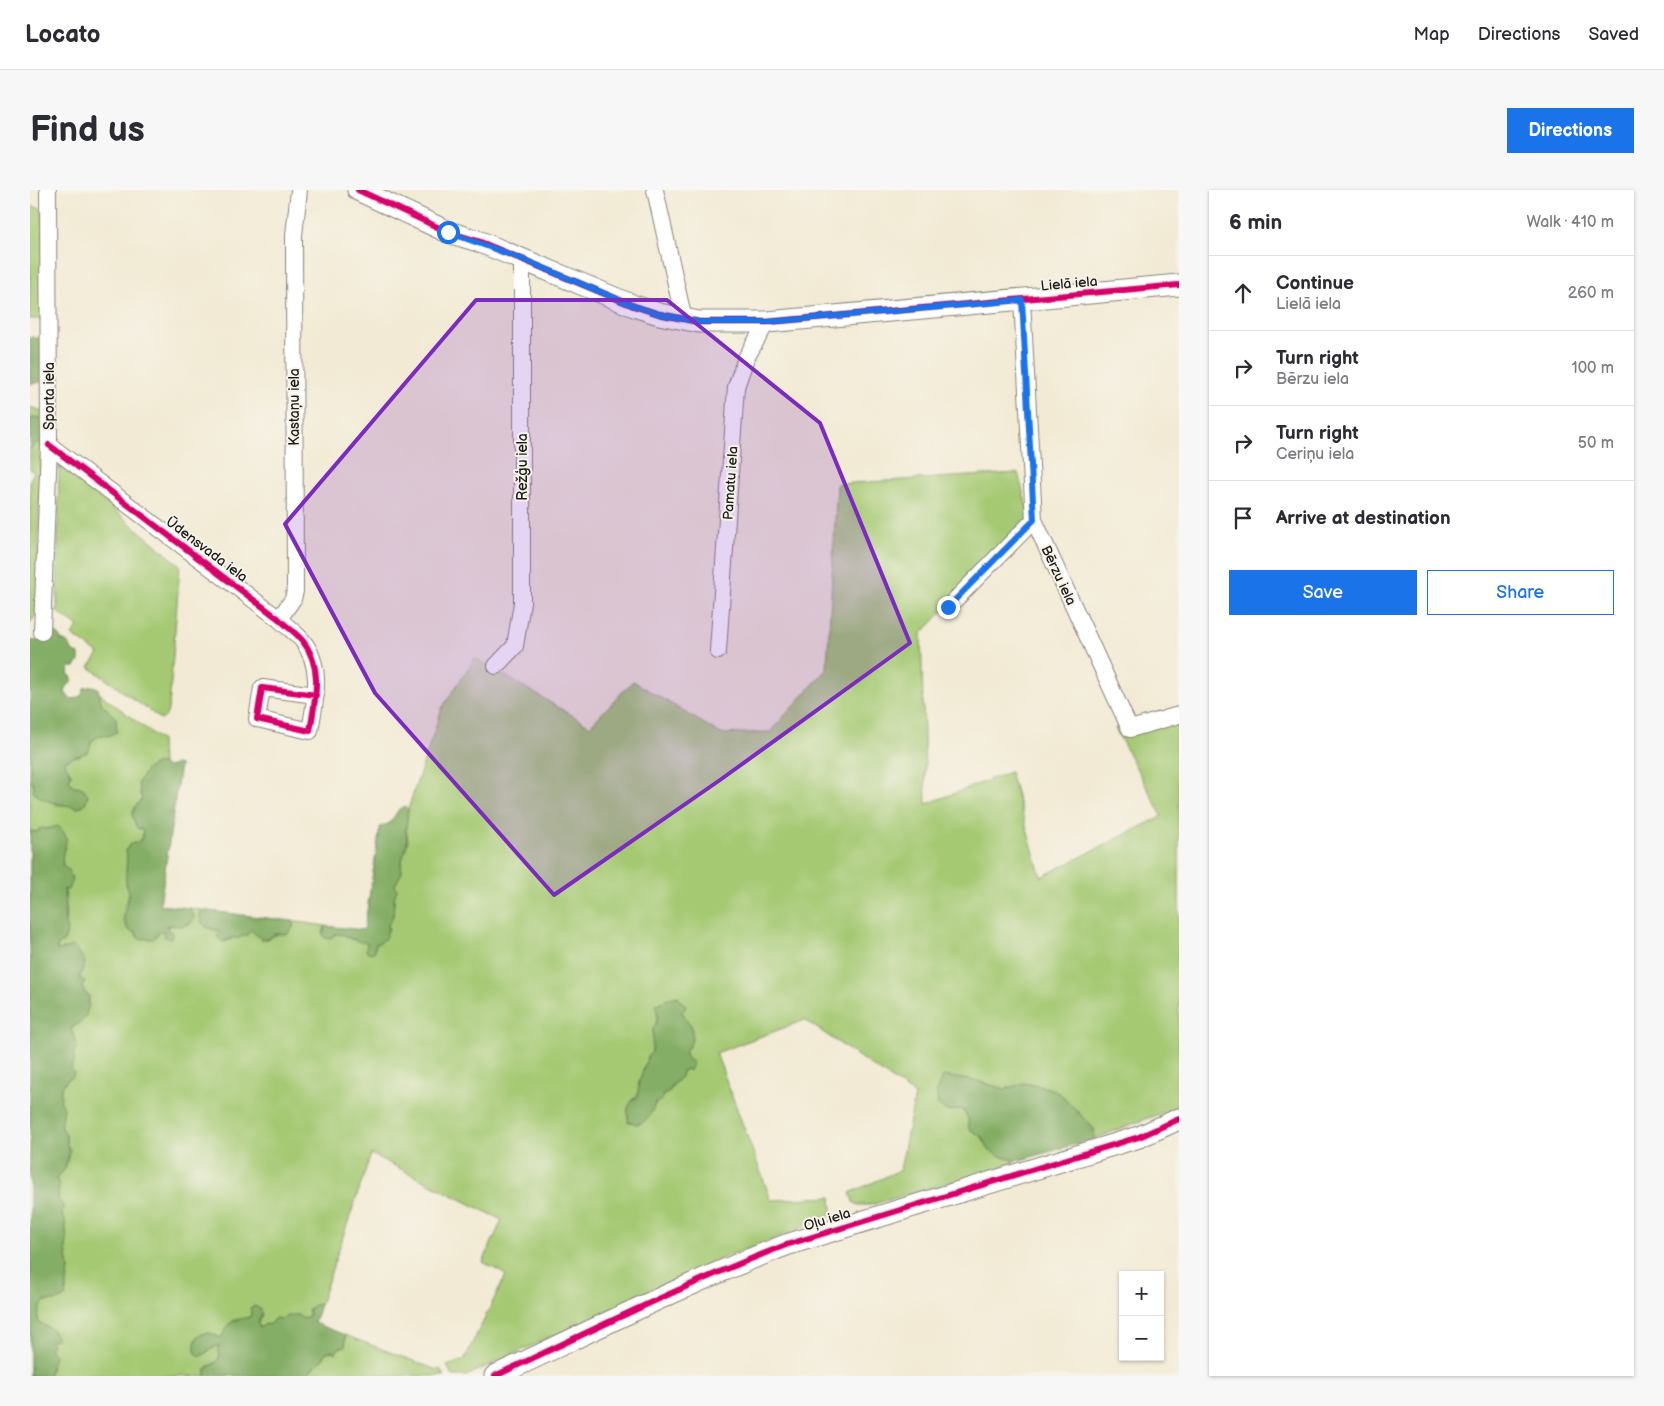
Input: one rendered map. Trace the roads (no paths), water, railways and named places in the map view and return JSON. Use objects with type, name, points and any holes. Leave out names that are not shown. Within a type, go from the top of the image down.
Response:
[{"type":"street","name":"Sporta iela","points":[[42,632],[49,445],[48,190]]},
{"type":"street","name":"Kastaņu iela","points":[[278,619],[293,599],[295,591],[294,235],[300,190]]},
{"type":"street","name":"Lielā iela","points":[[358,190],[448,232],[522,259],[634,306],[684,320],[715,323],[767,322],[1179,285]]},
{"type":"street","points":[[654,190],[684,320]]},
{"type":"street","name":"Režģu iela","points":[[496,666],[515,646],[522,602],[522,259]]},
{"type":"street","name":"Bērzu iela","points":[[1022,300],[1034,520],[1130,729],[1179,715]]},
{"type":"street","name":"Pamatu iela","points":[[718,651],[736,388],[746,358],[767,322]]},
{"type":"street","name":"Ūdensvada iela","points":[[49,445],[278,619],[301,639],[312,656],[316,674],[316,695]]},
{"type":"street","points":[[948,607],[1034,520]]},
{"type":"street","name":"Oļu iela","points":[[495,1376],[734,1265],[786,1245],[1139,1137],[1179,1119]]}]
